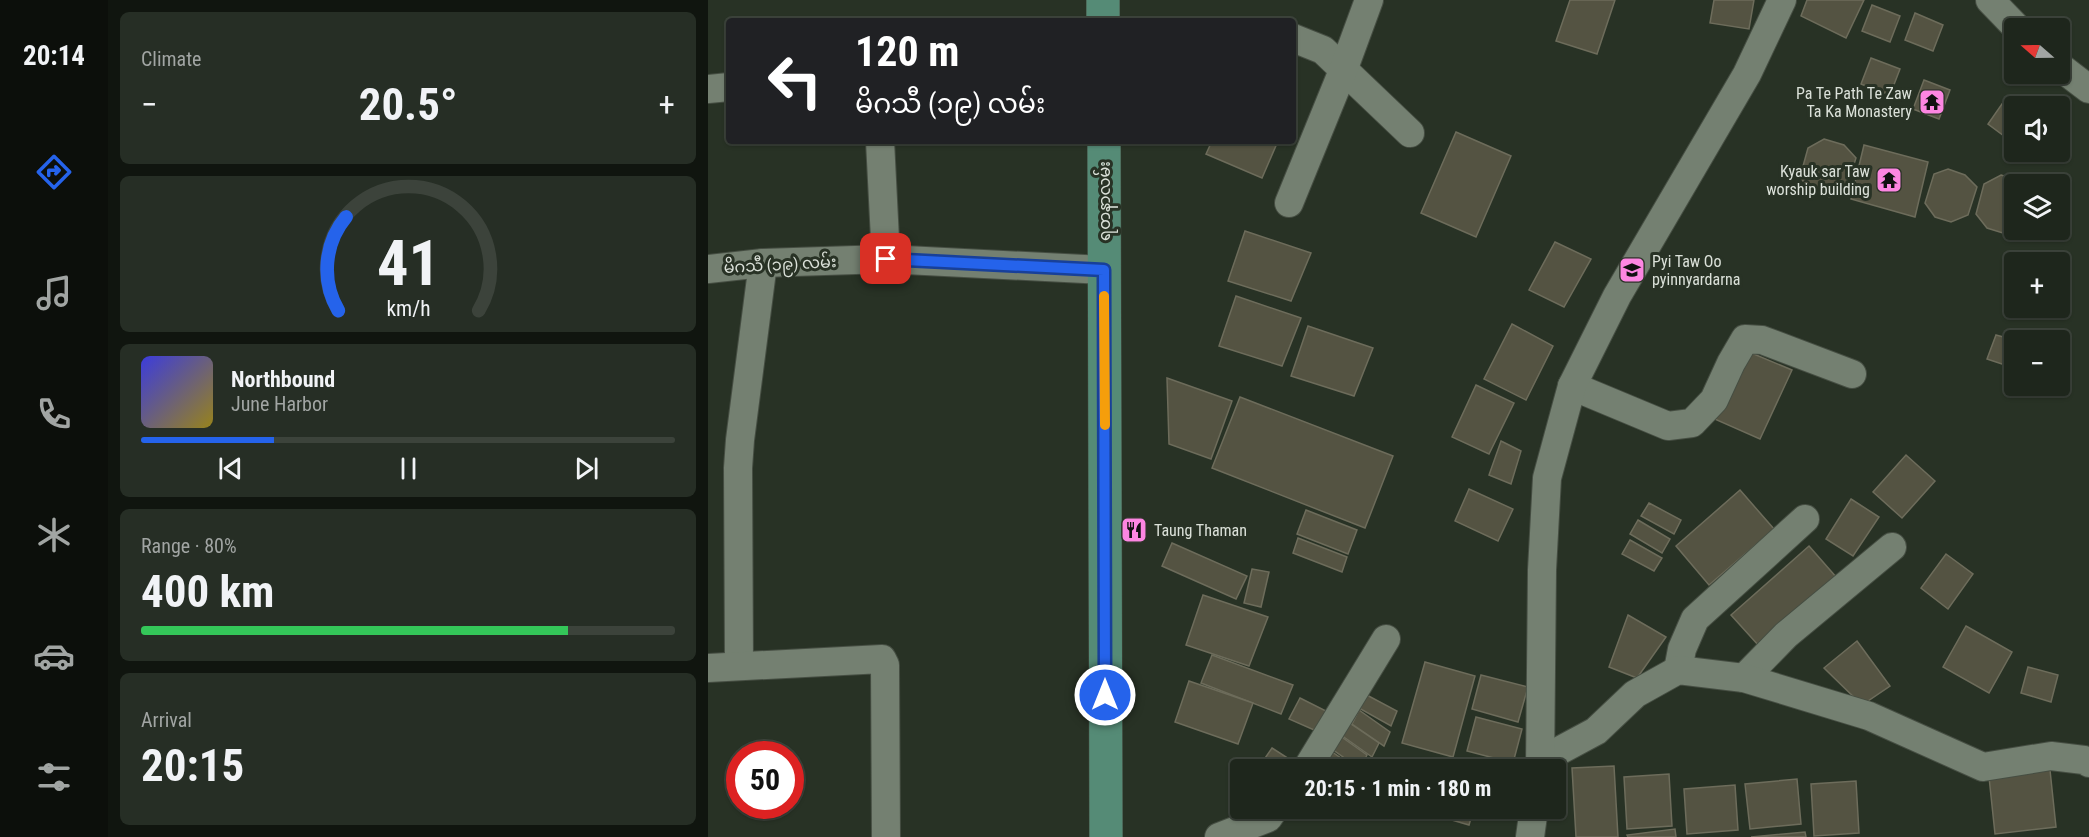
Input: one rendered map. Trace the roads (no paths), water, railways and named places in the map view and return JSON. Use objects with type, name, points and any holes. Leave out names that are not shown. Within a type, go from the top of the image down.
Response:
[{"type":"main road","points":[[1103,0],[1103,18]]},
{"type":"main road","name":"ရတနာလမ်း","points":[[1104,144],[1106,837]]},
{"type":"street","points":[[1289,204],[1369,0]]},
{"type":"street","points":[[1541,759],[1542,570],[1547,478],[1572,386],[1617,296],[1747,74],[1782,0]]},
{"type":"street","points":[[1990,0],[2007,18]]},
{"type":"street","points":[[1296,39],[1323,50],[1410,133]]},
{"type":"street","points":[[2070,75],[2089,89]]},
{"type":"street","points":[[708,89],[726,87]]},
{"type":"street","points":[[880,144],[886,259]]},
{"type":"street","name":"မိဂသီ (၁၉) လမ်း","points":[[708,269],[763,263],[886,259],[1104,270]]},
{"type":"street","points":[[739,666],[738,468],[763,263]]},
{"type":"street","points":[[1572,386],[1668,426],[1692,423],[1714,400],[1745,339],[1762,340],[1852,374]]},
{"type":"street","points":[[1678,670],[1682,649],[1695,619],[1805,519]]},
{"type":"street","points":[[1744,678],[1786,635],[1892,547]]},
{"type":"street","points":[[1313,759],[1386,639]]},
{"type":"street","points":[[708,668],[882,659],[885,665],[886,837]]},
{"type":"street","points":[[1551,759],[1596,731],[1635,694],[1678,670],[1744,678],[1869,716],[1983,767],[2051,756],[2084,760],[2089,763]]},
{"type":"street","points":[[1219,837],[1265,819]]},
{"type":"street","points":[[1530,837],[1532,819]]},
{"type":"place","name":"Pa Te Path Te Zaw Ta Ka Monastery","points":[[1932,102]]},
{"type":"place","name":"Kyauk sar Taw worship building","points":[[1889,180]]},
{"type":"place","name":"Pyi Taw Oo pyinnyardarna","points":[[1632,270]]},
{"type":"place","name":"Taung Thaman","points":[[1134,530]]}]
